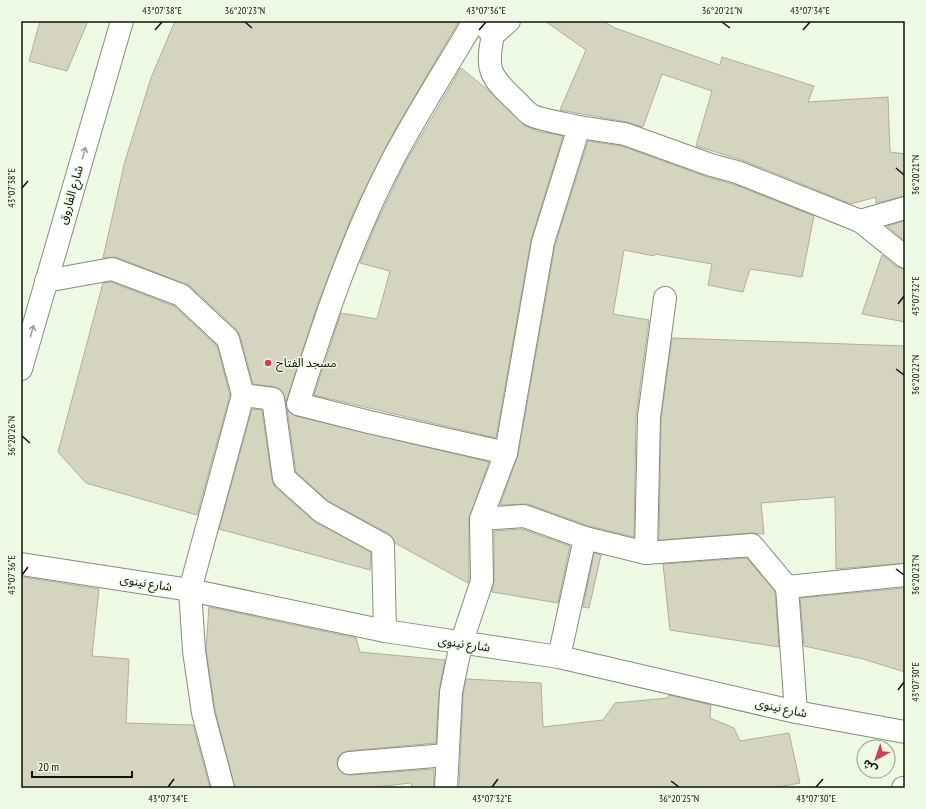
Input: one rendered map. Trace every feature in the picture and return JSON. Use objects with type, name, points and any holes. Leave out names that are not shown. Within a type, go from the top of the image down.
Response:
[{"type":"street","name":"شارع الفاروق","points":[[21,369],[122,21]]},
{"type":"street","points":[[298,404],[322,327],[363,224],[393,159],[474,21]]},
{"type":"street","points":[[509,21],[487,28],[491,72],[496,81],[531,115],[580,127],[625,134],[711,165],[744,174],[860,221],[905,257]]},
{"type":"street","points":[[446,788],[450,692],[462,644],[482,581],[481,518],[506,453],[543,242],[580,127]]},
{"type":"street","points":[[860,221],[905,208]]},
{"type":"street","points":[[46,281],[112,269],[181,296],[228,338],[243,395],[190,590],[194,651],[203,713],[223,788]]},
{"type":"street","points":[[646,553],[649,417],[665,298]]},
{"type":"street","points":[[243,395],[298,404],[369,422],[506,453]]},
{"type":"street","points":[[273,399],[284,478],[321,511],[383,545],[384,631]]},
{"type":"street","points":[[481,518],[524,516],[585,538],[646,553],[752,545],[787,587],[796,712]]},
{"type":"street","points":[[559,657],[585,538]]},
{"type":"street","name":"شارع نينوى","points":[[21,564],[190,590],[384,631],[462,644],[559,657],[796,712],[905,732]]},
{"type":"street","points":[[787,587],[905,575]]},
{"type":"street","points":[[349,763],[447,755]]},
{"type":"building","points":[[40,21],[88,21],[67,71],[29,61]]},
{"type":"building","points":[[175,21],[459,21],[392,135],[353,213],[317,306],[286,402],[281,390],[275,387],[253,384],[237,330],[190,286],[116,257],[103,258],[125,161],[151,78]]},
{"type":"building","points":[[545,21],[602,21],[615,28],[720,65],[722,57],[814,86],[808,102],[888,97],[890,152],[905,154],[905,196],[876,203],[876,197],[851,204],[742,160],[696,146],[712,91],[662,74],[643,127],[627,122],[560,110],[586,50]]},
{"type":"building","points":[[461,68],[488,90],[524,125],[537,131],[563,136],[531,240],[496,438],[314,395],[341,313],[377,319],[390,271],[360,263],[376,224],[404,165]]},
{"type":"building","points":[[588,141],[622,146],[707,177],[733,184],[814,216],[802,277],[750,269],[743,292],[708,285],[712,264],[655,254],[654,256],[624,250],[613,314],[649,320],[636,417],[634,537],[589,526],[528,504],[500,505],[518,455],[555,245]]},
{"type":"building","points":[[905,221],[905,241],[887,226]]},
{"type":"building","points":[[882,255],[897,267],[905,269],[905,322],[862,314]]},
{"type":"building","points":[[111,282],[174,306],[217,346],[230,395],[197,515],[86,483],[58,452],[103,283]]},
{"type":"building","points":[[672,338],[905,346],[905,563],[836,569],[835,497],[761,503],[764,534],[751,533],[659,540],[661,418]]},
{"type":"building","points":[[252,409],[262,410],[272,480],[275,487],[315,522],[371,552],[370,570],[219,529]]},
{"type":"building","points":[[287,409],[295,416],[489,462],[469,519],[468,583],[395,543],[389,534],[328,501],[296,472]]},
{"type":"building","points":[[522,529],[570,546],[558,603],[492,592],[494,581],[494,531]]},
{"type":"building","points":[[594,553],[601,555],[589,608],[583,607]]},
{"type":"building","points":[[747,558],[775,592],[779,647],[670,630],[663,564]]},
{"type":"building","points":[[23,577],[99,589],[92,656],[129,659],[126,723],[193,725],[210,788],[21,788],[21,578]]},
{"type":"building","points":[[905,588],[905,672],[863,659],[804,646],[800,598]]},
{"type":"building","points":[[209,607],[356,638],[360,652],[445,660],[439,691],[436,743],[348,751],[342,753],[338,757],[337,764],[339,770],[344,774],[350,775],[434,769],[434,788],[412,788],[411,783],[367,788],[235,788],[215,710],[206,650]]},
{"type":"building","points":[[466,679],[541,683],[543,727],[603,720],[615,703],[668,698],[669,695],[711,705],[710,718],[734,728],[740,741],[789,733],[800,783],[773,788],[459,788],[463,694]]},
{"type":"place","name":"مسجد الفتاح","points":[[268,363]]}]
